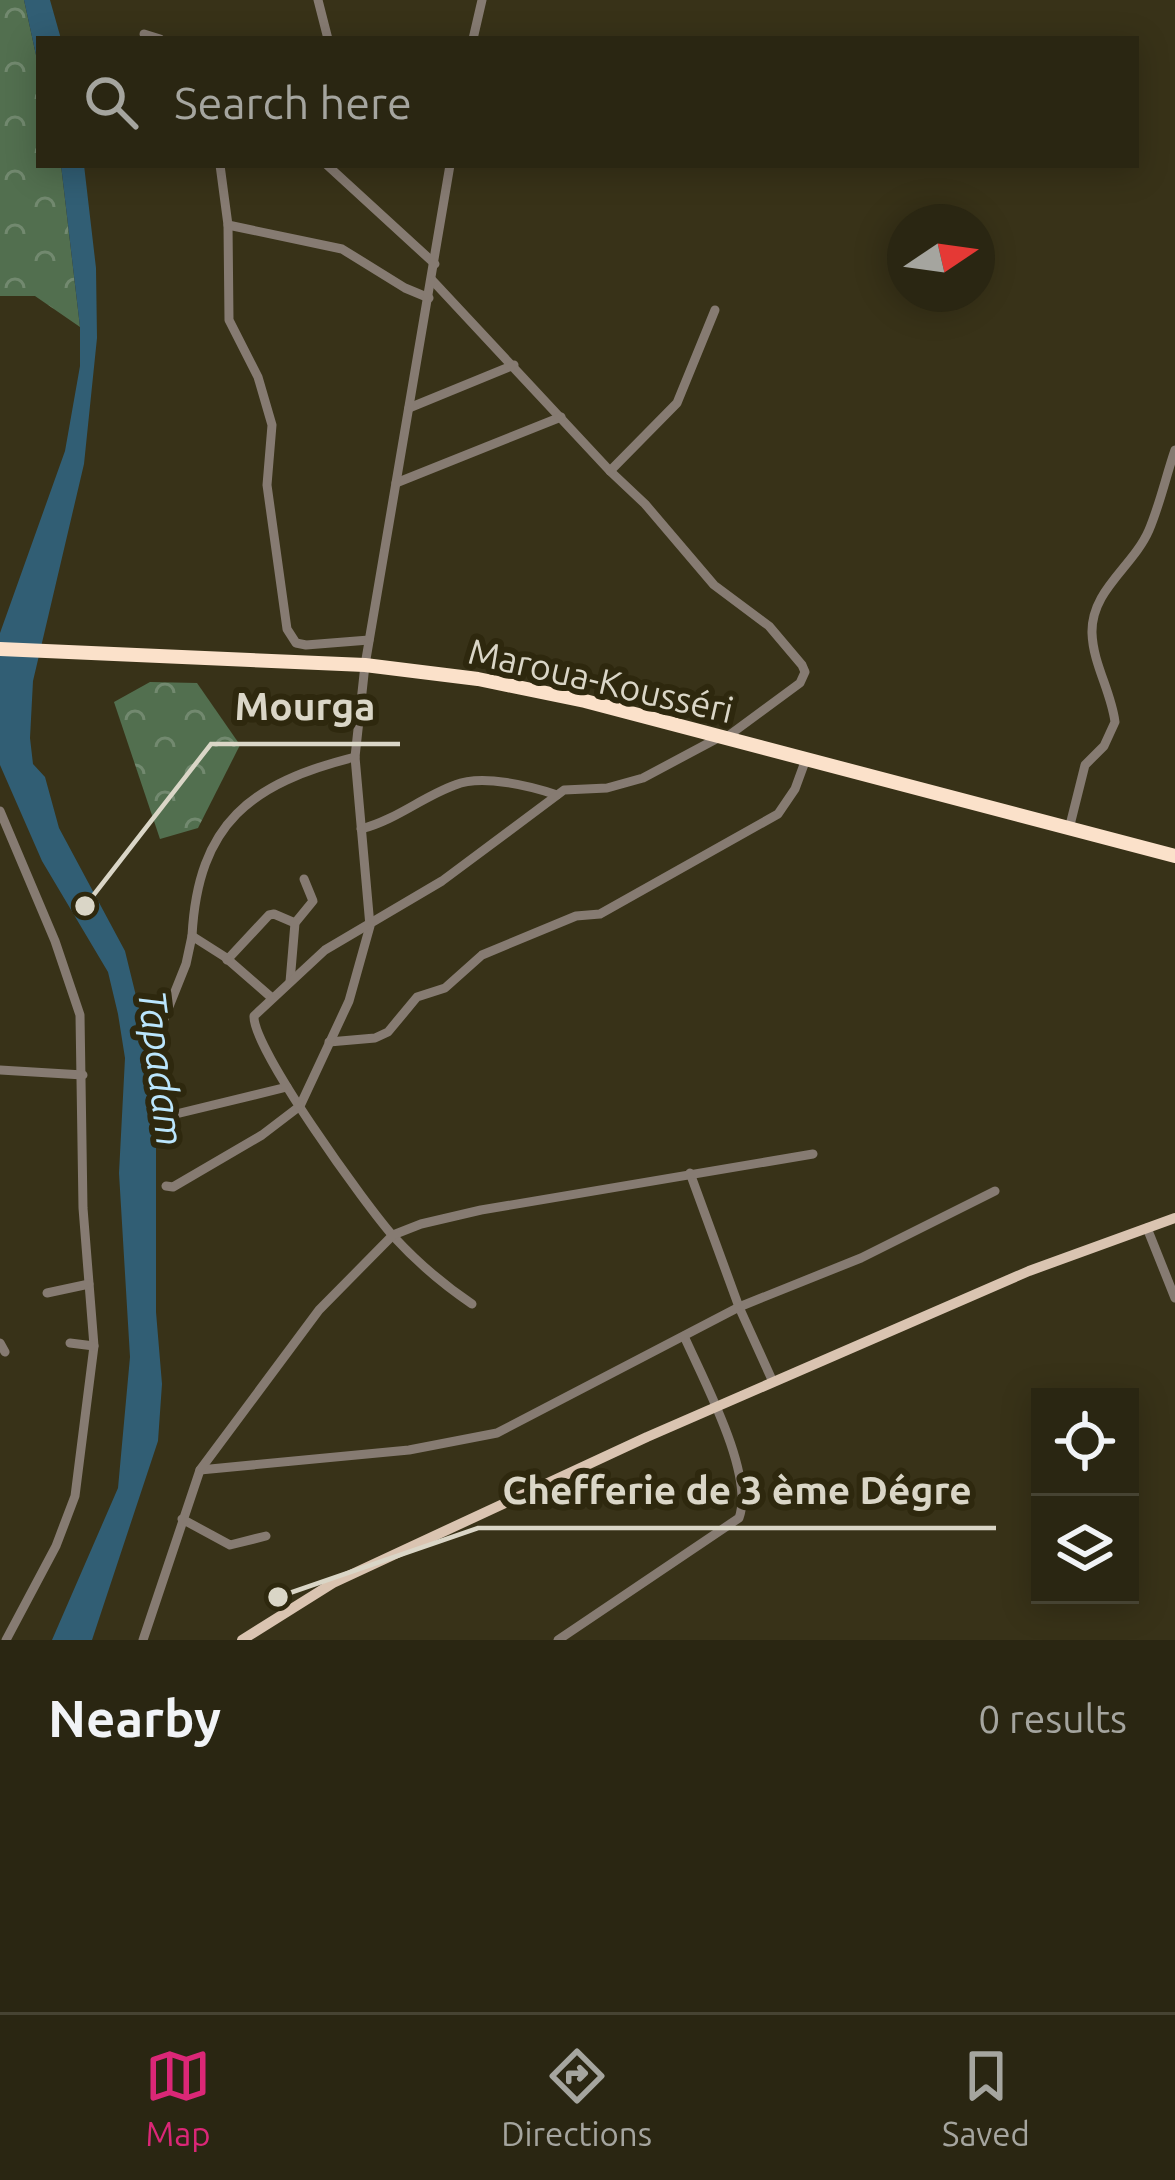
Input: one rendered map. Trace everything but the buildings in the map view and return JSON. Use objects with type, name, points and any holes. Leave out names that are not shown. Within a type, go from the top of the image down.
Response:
[{"type":"highway","name":"Maroua-Kousséri","points":[[0,649],[365,665],[478,679],[563,696],[1175,856]]},
{"type":"main road","points":[[242,1640],[333,1583],[405,1547],[1042,1265],[1175,1218]]},
{"type":"street","points":[[318,0],[327,36]]},
{"type":"street","points":[[474,36],[482,0]]},
{"type":"street","points":[[144,34],[150,36]]},
{"type":"street","points":[[220,168],[228,225],[229,320],[258,377],[272,425],[268,497],[287,629],[296,643],[306,645],[369,640]]},
{"type":"street","points":[[330,168],[435,264]]},
{"type":"street","points":[[166,1186],[173,1187],[262,1136],[300,1106],[350,1000],[370,926],[356,757],[365,665],[450,168]]},
{"type":"street","points":[[228,225],[342,249],[429,298]]},
{"type":"street","points":[[432,280],[645,503],[714,585],[769,626],[805,672],[800,682],[722,738],[643,778],[607,788],[568,788],[494,846],[325,950],[254,1016],[287,1087],[393,1235],[472,1304]]},
{"type":"street","points":[[610,471],[677,403],[715,310]]},
{"type":"street","points":[[410,408],[514,365]]},
{"type":"street","points":[[396,483],[561,417]]},
{"type":"street","points":[[1069,829],[1085,764],[1104,746],[1115,722],[1094,654],[1091,628],[1097,603],[1148,531],[1175,450]]},
{"type":"street","points":[[287,1087],[176,1114],[160,1029],[186,964],[202,865],[234,816],[283,780],[356,757]]},
{"type":"street","points":[[329,1042],[375,1038],[388,1032],[417,997],[445,988],[473,960],[575,916],[600,914],[752,830],[786,805],[806,759]]},
{"type":"street","points":[[361,829],[386,823],[460,783],[520,783],[557,795]]},
{"type":"street","points":[[0,811],[74,990],[80,1016],[83,1208],[94,1346],[75,1496],[56,1546],[6,1640]]},
{"type":"street","points":[[290,982],[295,923],[314,901],[304,879]]},
{"type":"street","points":[[227,960],[269,915],[295,923]]},
{"type":"street","points":[[192,936],[272,998]]},
{"type":"street","points":[[0,1070],[83,1075]]},
{"type":"street","points":[[143,1640],[200,1470],[309,1322],[393,1235],[481,1210],[813,1154]]},
{"type":"street","points":[[690,1174],[773,1382]]},
{"type":"street","points":[[200,1470],[410,1450],[497,1433],[740,1307],[861,1258],[995,1191]]},
{"type":"street","points":[[1147,1228],[1175,1298]]},
{"type":"street","points":[[46,1292],[89,1284]]},
{"type":"street","points":[[558,1640],[739,1518],[744,1496],[715,1407],[684,1336]]},
{"type":"street","points":[[70,1343],[94,1346]]},
{"type":"street","points":[[182,1519],[230,1545],[266,1536]]},
{"type":"green space","points":[[0,0],[24,0],[36,55],[36,168],[61,168],[80,327],[35,296],[0,296]]},
{"type":"green space","points":[[150,682],[197,683],[240,745],[198,828],[160,839],[114,702]]},
{"type":"water","points":[[24,0],[50,0],[60,36],[36,36],[36,55]]},
{"type":"water","points":[[61,168],[84,168],[96,268],[97,338],[84,464],[33,681],[30,738],[33,764],[45,777],[59,828],[125,951],[149,1049],[156,1130],[156,1312],[162,1384],[158,1441],[92,1640],[52,1640],[118,1488],[130,1357],[119,1173],[125,1058],[108,972],[42,861],[0,765],[0,633],[65,451],[80,366],[80,327]]},
{"type":"place","name":"Mourga","points":[[85,906]]},
{"type":"place","name":"Chefferie de 3 ème Dégre","points":[[278,1597]]},
{"type":"water label","name":"Tapadam","points":[[162,1068]]}]
